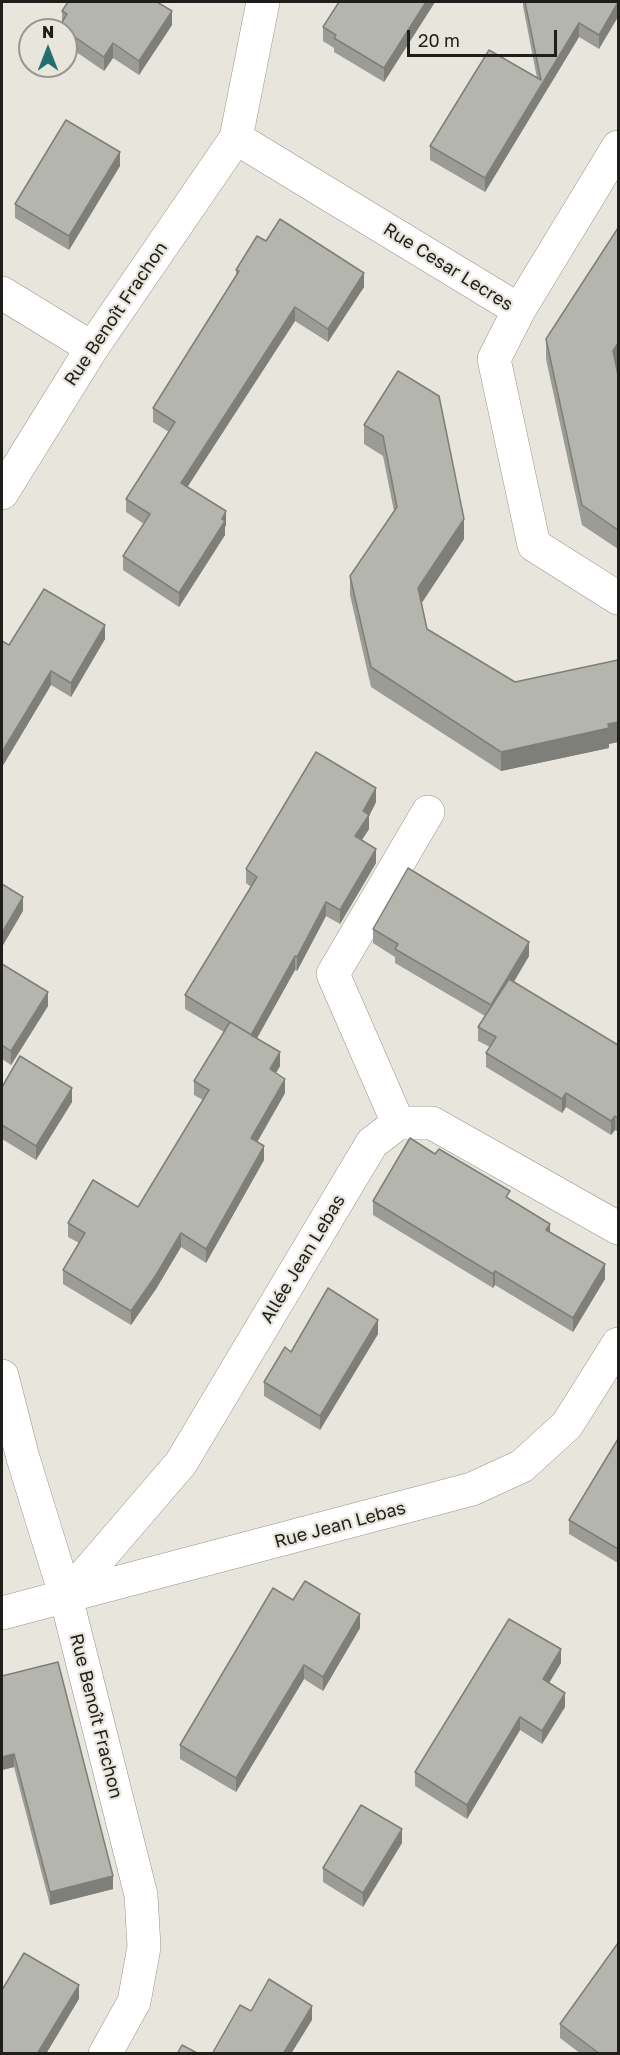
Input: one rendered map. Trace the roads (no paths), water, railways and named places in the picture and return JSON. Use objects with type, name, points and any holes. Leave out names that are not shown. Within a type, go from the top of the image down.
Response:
[{"type":"street","points":[[236,138],[263,2]]},
{"type":"street","name":"Rue Cesar Lecres","points":[[236,138],[519,310],[494,359],[534,545],[618,598]]},
{"type":"street","name":"Rue Benoît Frachon","points":[[2,493],[92,348],[236,138]]},
{"type":"street","points":[[519,310],[618,147]]},
{"type":"street","points":[[2,293],[92,348]]},
{"type":"street","points":[[428,812],[333,974],[398,1123],[432,1123],[618,1227]]},
{"type":"street","name":"Allée Jean Lebas","points":[[66,1597],[181,1463],[372,1143],[398,1123]]},
{"type":"street","name":"Rue Jean Lebas","points":[[2,1613],[472,1489],[522,1466],[567,1425],[618,1344]]},
{"type":"street","name":"Rue Benoît Frachon","points":[[2,1376],[23,1458],[66,1597],[141,1895],[144,1947],[134,2002],[105,2054]]}]
